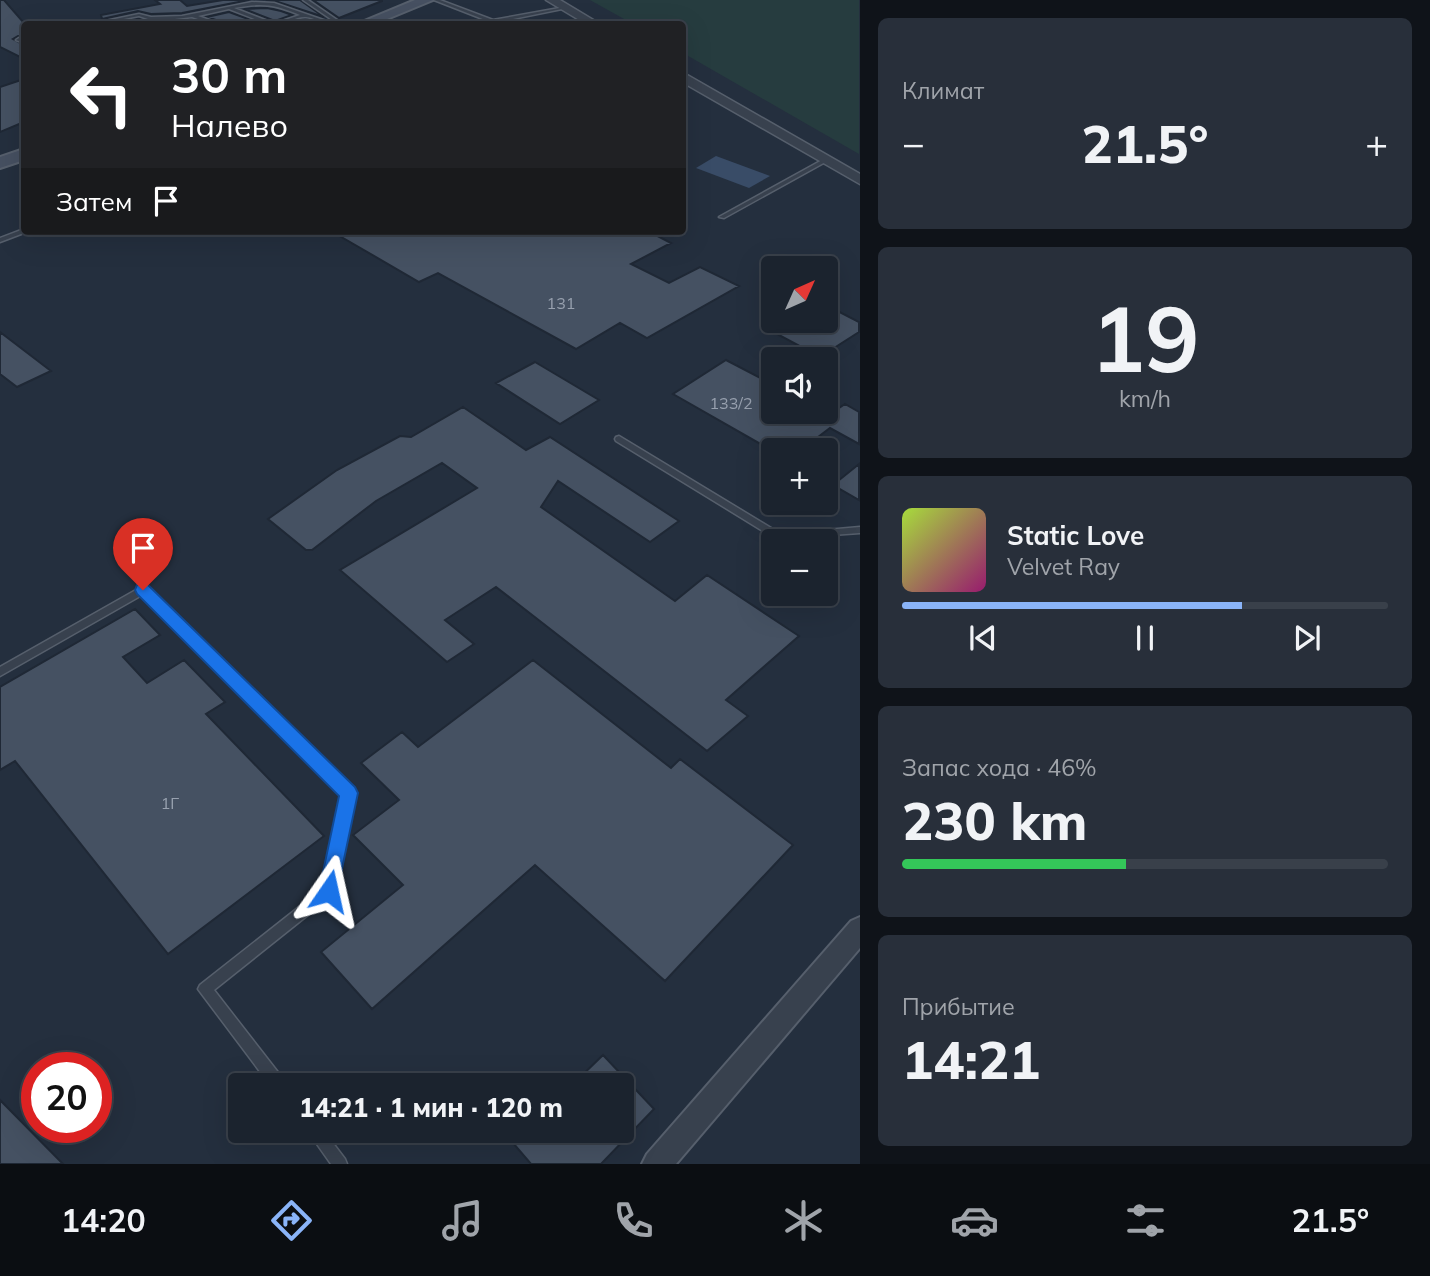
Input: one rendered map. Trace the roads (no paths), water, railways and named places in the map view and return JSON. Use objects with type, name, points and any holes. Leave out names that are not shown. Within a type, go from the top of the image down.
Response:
[{"type":"main road","points":[[372,21],[428,0]]},
{"type":"main road","points":[[0,163],[21,155]]},
{"type":"street","points":[[552,0],[589,21]]},
{"type":"street","points":[[686,78],[859,180]]},
{"type":"street","points":[[657,1164],[859,929]]},
{"type":"lane","points":[[305,0],[336,21]]},
{"type":"lane","points":[[436,0],[490,21]]},
{"type":"lane","points":[[146,19],[192,15],[266,2],[322,21]]},
{"type":"lane","points":[[231,8],[264,21]]},
{"type":"lane","points":[[498,21],[565,8]]},
{"type":"lane","points":[[115,21],[139,15],[152,21]]},
{"type":"lane","points":[[192,15],[208,21]]},
{"type":"lane","points":[[287,21],[303,16]]},
{"type":"lane","points":[[722,217],[826,160]]},
{"type":"lane","points":[[0,240],[21,233]]},
{"type":"lane","points":[[619,439],[779,537],[859,530]]},
{"type":"lane","points":[[0,672],[143,590],[348,793],[329,891],[205,989],[270,1073]]},
{"type":"lane","points":[[324,1143],[340,1164]]},
{"type":"water","points":[[716,156],[770,176],[749,188],[696,168]]}]
